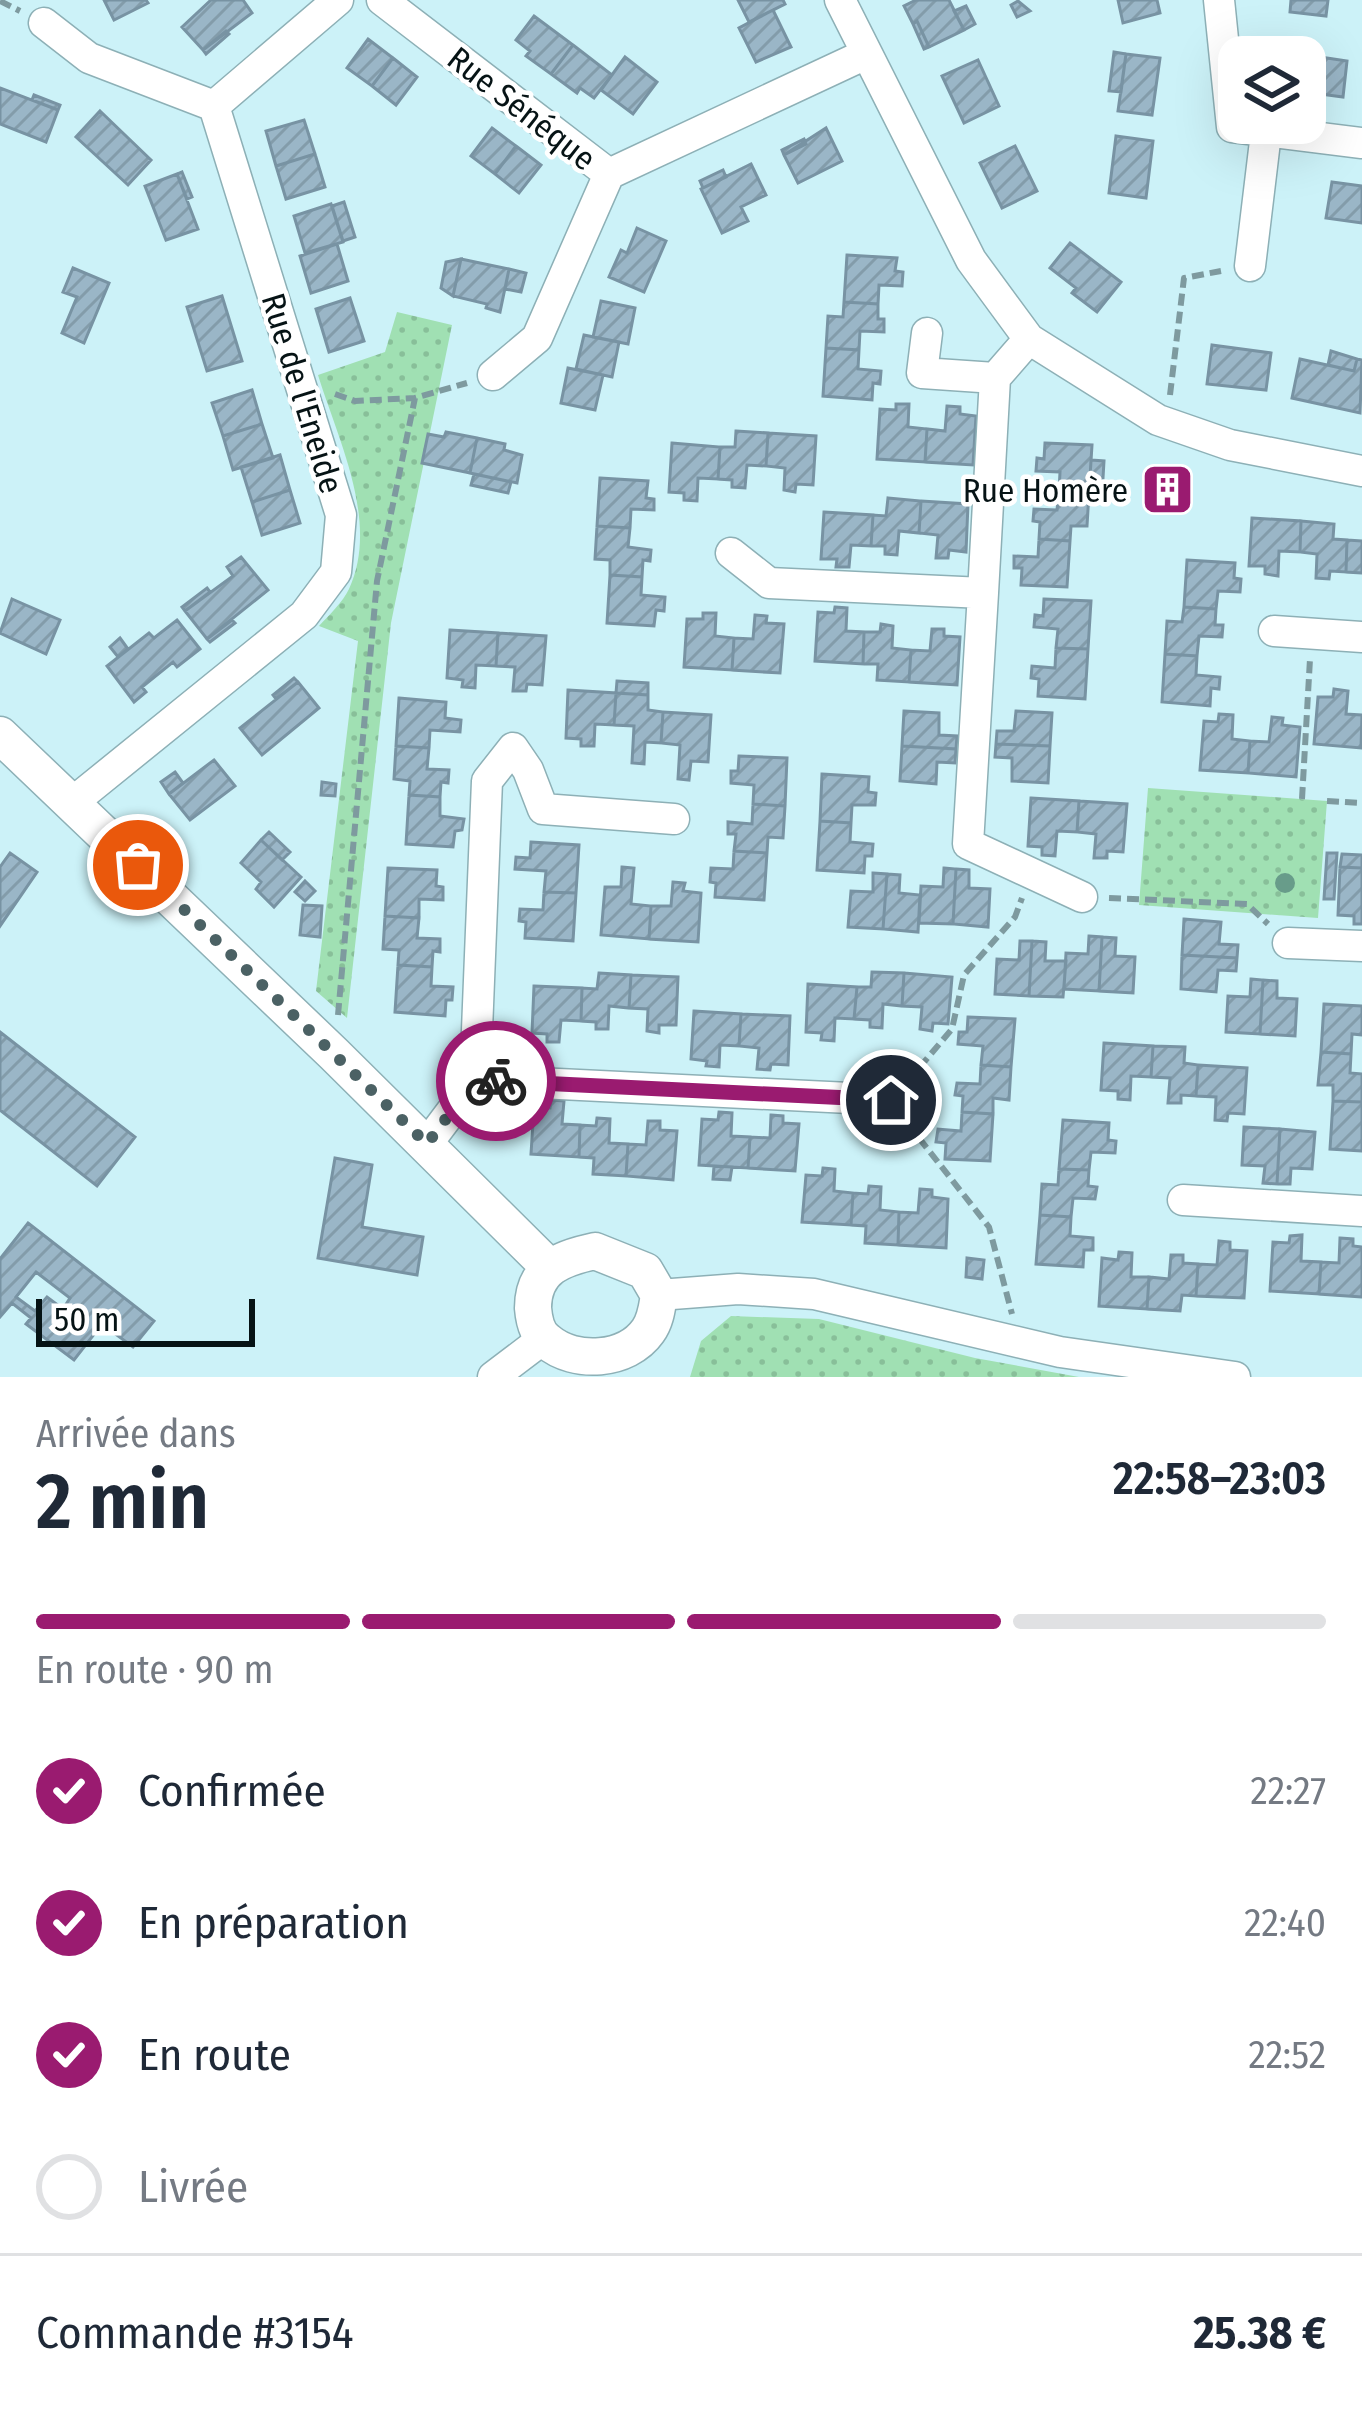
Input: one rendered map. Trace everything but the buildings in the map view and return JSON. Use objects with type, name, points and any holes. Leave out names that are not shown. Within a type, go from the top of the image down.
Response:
[{"type":"street","points":[[44,23],[89,58],[214,106],[338,0]]},
{"type":"street","name":"Rue Sénéque","points":[[382,0],[609,175],[866,54]]},
{"type":"street","points":[[840,0],[971,260],[1029,339],[1158,419],[1230,445],[1362,471]]},
{"type":"street","points":[[1219,0],[1223,36]]},
{"type":"street","name":"Rue de l'Eneide","points":[[73,802],[304,615],[337,572],[341,515],[214,106]]},
{"type":"street","points":[[1326,139],[1362,143]]},
{"type":"street","points":[[1250,266],[1265,144]]},
{"type":"street","points":[[493,375],[537,338],[609,175]]},
{"type":"street","points":[[927,333],[922,373],[995,378]]},
{"type":"street","points":[[1029,339],[995,378],[968,844],[1082,897]]},
{"type":"street","points":[[731,553],[769,584],[983,593]]},
{"type":"street","points":[[1274,632],[1362,637]]},
{"type":"street","points":[[0,735],[549,1267]]},
{"type":"street","points":[[427,1144],[475,1080],[487,782],[513,748],[528,770],[543,809],[674,819]]},
{"type":"street","points":[[1288,944],[1362,946]]},
{"type":"street","points":[[475,1080],[891,1100]]},
{"type":"street","points":[[1183,1200],[1362,1210]]},
{"type":"street","points":[[595,1251],[645,1271],[659,1295],[655,1318],[635,1363],[562,1351],[543,1339],[534,1319],[538,1280],[549,1267],[566,1257],[595,1251]]},
{"type":"street","points":[[659,1295],[738,1289],[814,1294],[1060,1352],[1235,1377]]},
{"type":"street","points":[[493,1377],[543,1339]]},
{"type":"path","points":[[1158,419],[1169,398],[1184,278],[1250,266]]},
{"type":"path","points":[[300,384],[356,400],[415,398],[493,375]]},
{"type":"path","points":[[334,1054],[377,581],[415,398]]},
{"type":"path","points":[[1302,799],[1311,634]]},
{"type":"path","points":[[1327,801],[1362,803]]},
{"type":"path","points":[[1010,1341],[1012,1313],[989,1227],[891,1100],[952,1029],[964,975],[1015,917],[1032,871]]},
{"type":"path","points":[[1082,897],[1247,904],[1288,944]]},
{"type":"green space","points":[[397,312],[452,325],[391,623],[347,1018],[316,991],[358,641],[319,626],[349,589],[360,536],[353,481],[318,375],[385,352]]},
{"type":"green space","points":[[1148,788],[1327,801],[1318,918],[1139,905]]},
{"type":"green space","points":[[731,1316],[819,1319],[975,1358],[1079,1377],[690,1377],[701,1341]]},
{"type":"way so far","points":[[138,865],[427,1144],[475,1080],[496,1081]]},
{"type":"place","name":"Rue Homère","points":[[1167,490]]},
{"type":"route","points":[[496,1081],[891,1100]]}]
